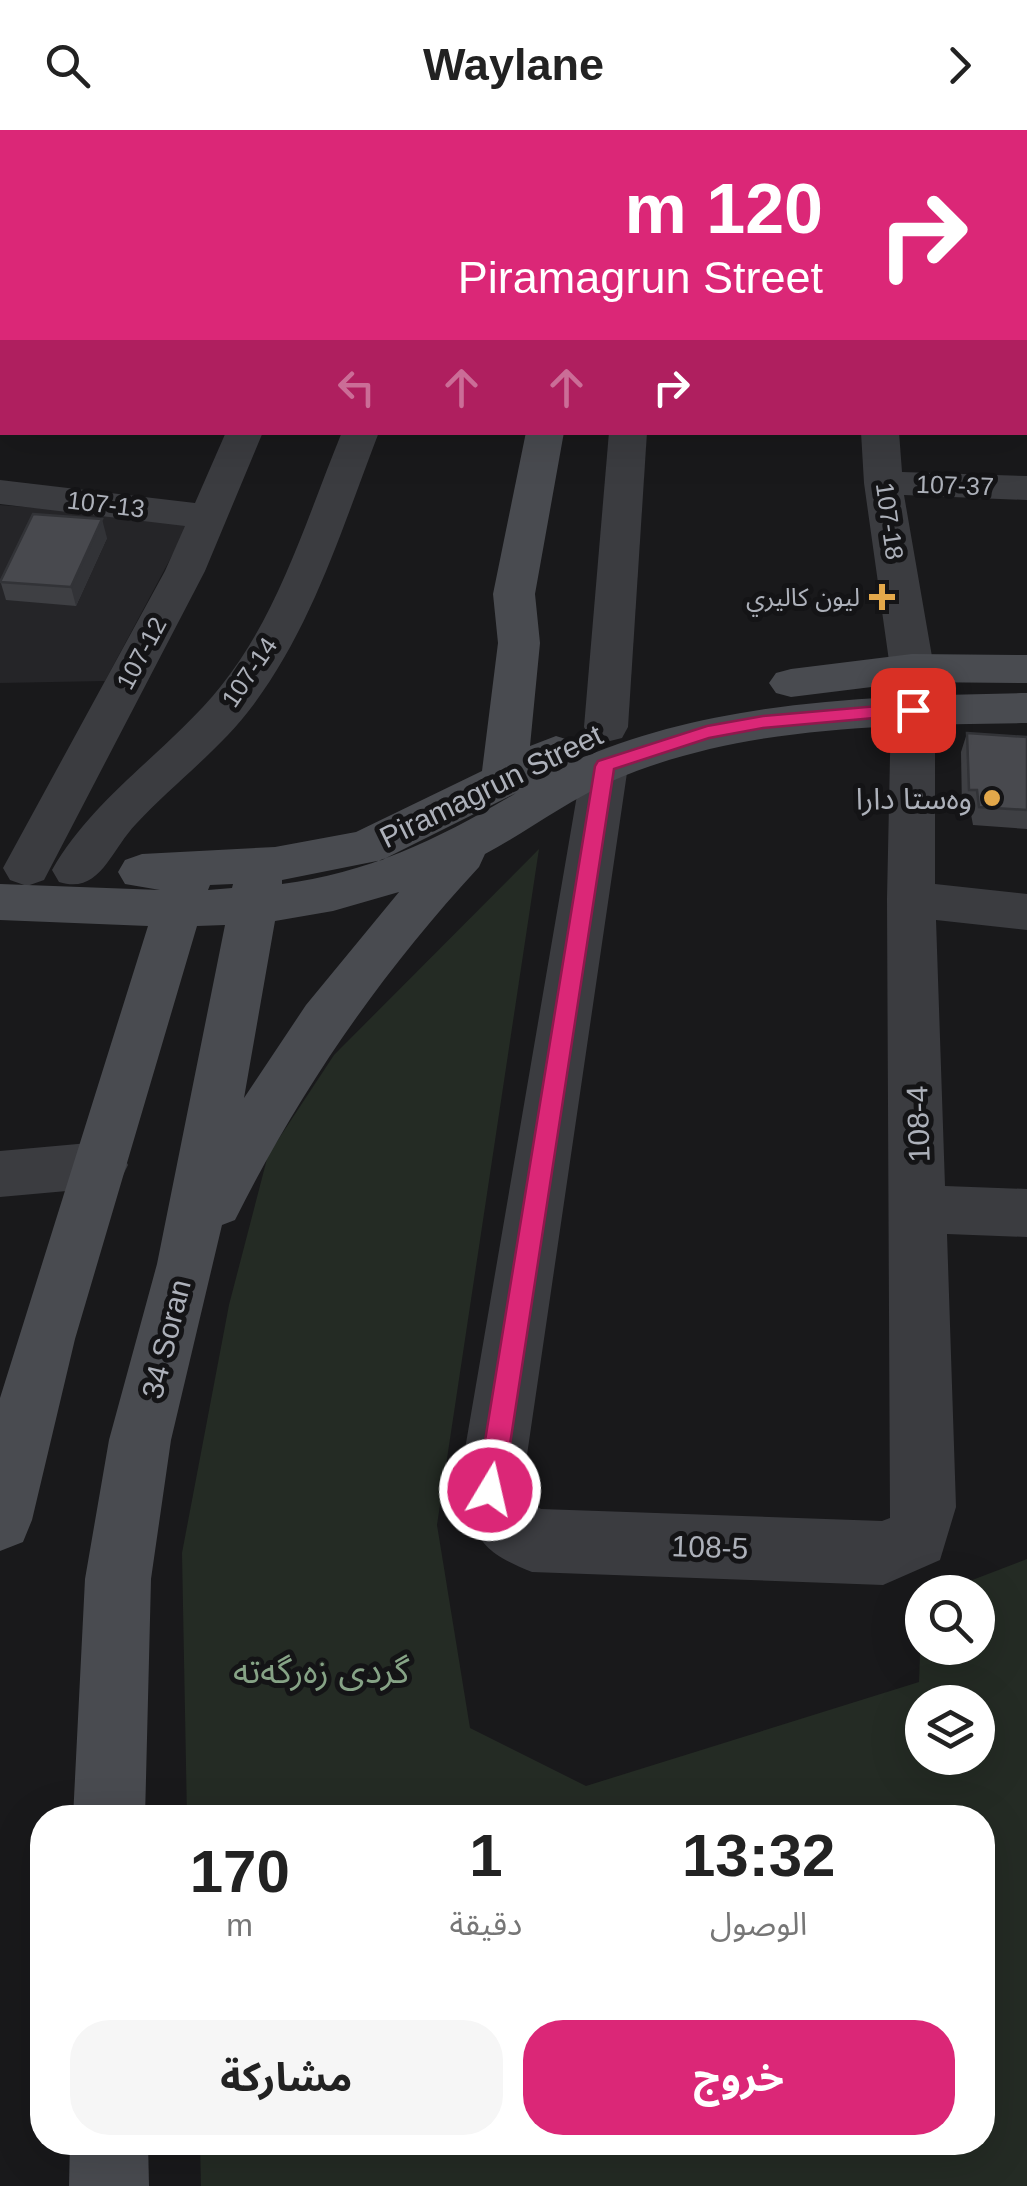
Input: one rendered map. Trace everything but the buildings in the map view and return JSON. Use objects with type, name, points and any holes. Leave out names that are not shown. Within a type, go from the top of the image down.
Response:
[{"type":"main road","points":[[504,778],[519,643],[514,594],[544,435]]},
{"type":"main road","points":[[519,643],[530,630],[544,598],[571,435]]},
{"type":"main road","name":"Piramagrun Street","points":[[258,885],[365,848],[430,819],[504,778],[606,746],[763,722],[912,689],[1027,669]]},
{"type":"main road","name":"Piramagrun Street","points":[[912,689],[1027,708]]},
{"type":"main road","name":"Piramagrun Street","points":[[183,890],[258,885],[336,892],[394,875],[483,834],[606,746]]},
{"type":"main road","points":[[186,1264],[238,1157],[294,1062],[354,976],[417,901],[483,834]]},
{"type":"main road","points":[[9,879],[76,870],[183,890]]},
{"type":"main road","points":[[9,879],[183,890]]},
{"type":"main road","name":"34 Soran","points":[[109,1805],[118,1579],[140,1440],[186,1264],[258,885]]},
{"type":"main road","points":[[0,1520],[45,1339],[183,890]]},
{"type":"main road","points":[[109,2155],[109,2186]]},
{"type":"street","name":"107-12","points":[[9,879],[211,517],[245,435]]},
{"type":"street","name":"107-14","points":[[76,870],[92,840],[214,722],[254,674],[278,629],[360,435]]},
{"type":"street","points":[[606,746],[628,435]]},
{"type":"street","name":"107-18","points":[[880,435],[912,689]]},
{"type":"street","name":"107-37","points":[[884,483],[1027,488]]},
{"type":"street","name":"107-13","points":[[0,492],[211,517]]},
{"type":"street","name":"108-4","points":[[912,689],[911,899],[924,1507],[918,1538]]},
{"type":"street","name":"108-5","points":[[606,746],[490,1490],[504,1522],[532,1540],[883,1553],[918,1538]]},
{"type":"street","points":[[911,899],[1027,912]]},
{"type":"street","points":[[0,1174],[100,1164]]},
{"type":"street","points":[[920,1209],[1027,1213]]},
{"type":"shaded area","points":[[0,505],[191,520],[105,681],[0,683]]},
{"type":"green space","name":"گردی زەرگەتە","points":[[539,849],[437,1525],[470,1728],[586,1786],[905,1686],[905,1775],[995,1775],[995,1685],[909,1685],[919,1682],[920,1665],[995,1665],[995,1575],[985,1575],[1027,1559],[1027,2186],[201,2186],[200,2155],[995,2155],[995,1805],[187,1805],[182,1553],[229,1305],[268,1155],[334,1055]]},
{"type":"place","name":"ليون كاليري","points":[[882,597]]},
{"type":"place","name":"وەستا دارا","points":[[992,798]]},
{"type":"route","points":[[490,1490],[605,766],[707,732],[800,717],[913,710]]}]
